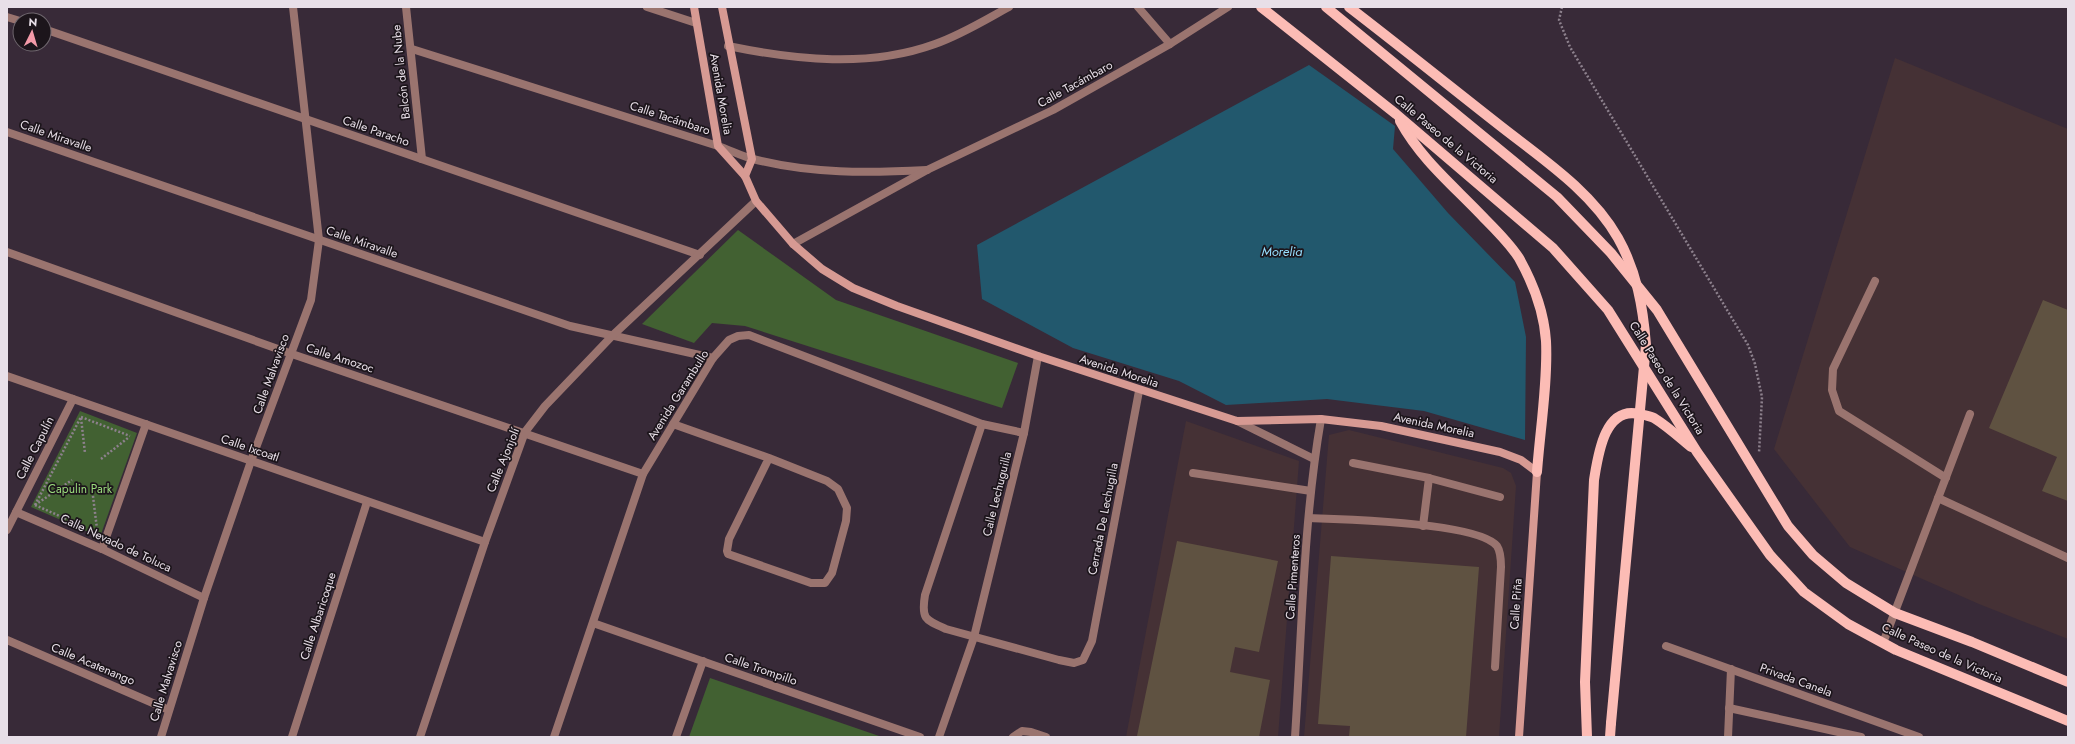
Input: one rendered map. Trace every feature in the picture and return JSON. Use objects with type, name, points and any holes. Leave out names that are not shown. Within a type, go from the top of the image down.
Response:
[{"type":"main road","name":"Avenida Morelia","points":[[694,7],[718,146],[745,176],[756,201],[793,244],[822,269],[853,288],[897,306],[1038,356],[1140,391],[1237,421],[1320,419],[1381,426],[1500,452],[1521,460],[1537,472]]},
{"type":"main road","name":"Avenida Morelia","points":[[722,7],[728,46],[752,159]]},
{"type":"main road","name":"Calle Paseo de la Victoria","points":[[1261,7],[1396,114],[1553,248],[1608,310],[1697,452],[1770,555],[1804,592],[1848,624],[1896,650],[2068,721]]},
{"type":"main road","name":"Calle Paseo de la Victoria","points":[[1326,7],[1557,197],[1611,253],[1657,310],[1788,526],[1814,555],[1846,584],[1895,613],[1972,642],[2068,682]]},
{"type":"main road","points":[[1349,7],[1552,167],[1593,204],[1618,238],[1634,272],[1643,309],[1646,346],[1610,737]]},
{"type":"main road","points":[[1396,114],[1412,142],[1424,157],[1504,239],[1518,257],[1532,284],[1541,311],[1546,341],[1537,472]]},
{"type":"main road","points":[[745,176],[752,159]]},
{"type":"main road","points":[[1587,737],[1585,682],[1594,487],[1599,450],[1606,429],[1621,417],[1633,413],[1652,417],[1697,452]]},
{"type":"main road","name":"Calle Piña","points":[[1519,737],[1537,472]]},
{"type":"street","name":"Calle Malvavisco","points":[[161,737],[204,598],[251,461],[311,300],[319,240],[293,7]]},
{"type":"street","name":"Balcón de la Nube","points":[[406,7],[412,49],[422,159]]},
{"type":"street","points":[[647,7],[696,23]]},
{"type":"street","points":[[728,46],[773,55],[829,60],[890,55],[935,44],[1009,7]]},
{"type":"street","points":[[1138,7],[1170,44]]},
{"type":"street","name":"Calle Tacámbaro","points":[[793,244],[927,170],[1053,110],[1170,44],[1228,7]]},
{"type":"street","name":"Calle Paracho","points":[[52,32],[700,254]]},
{"type":"street","name":"Calle Tacámbaro","points":[[412,49],[718,146],[752,159],[801,169],[873,173],[927,170]]},
{"type":"street","name":"Calle Miravalle","points":[[7,132],[570,326],[713,358]]},
{"type":"street","name":"Calle Ajonjolí","points":[[420,737],[485,542],[525,432],[545,406],[612,336],[756,201]]},
{"type":"street","name":"Calle Amozoc","points":[[7,252],[292,354],[525,432],[643,474]]},
{"type":"street","points":[[1875,281],[1832,369],[1832,390],[1839,411],[1946,478]]},
{"type":"street","name":"Avenida Garambullo","points":[[554,737],[643,474],[713,358],[729,340],[738,336],[749,335],[982,424],[1024,433]]},
{"type":"street","name":"Calle Lechuguilla","points":[[938,737],[974,637],[1024,433],[1038,356]]},
{"type":"street","name":"Calle Ixcoatl","points":[[7,376],[485,542]]},
{"type":"street","name":"Cerrada De Lechugilla","points":[[974,637],[1074,663],[1083,660],[1089,652],[1140,391]]},
{"type":"street","name":"Calle Capulín","points":[[7,530],[73,399]]},
{"type":"street","points":[[1883,643],[1970,414]]},
{"type":"street","name":"Calle Pimenteros","points":[[1295,737],[1311,491],[1320,419]]},
{"type":"street","points":[[1237,421],[1314,459]]},
{"type":"street","points":[[102,549],[146,424]]},
{"type":"street","points":[[673,424],[769,458],[827,481],[838,489],[843,497],[846,508],[846,521],[832,573],[825,583],[811,583],[728,554],[729,539],[769,458]]},
{"type":"street","points":[[974,637],[928,622],[924,615],[923,606],[925,595],[982,424]]},
{"type":"street","points":[[1353,463],[1429,478],[1500,497]]},
{"type":"street","points":[[1193,473],[1311,491]]},
{"type":"street","points":[[1423,526],[1429,478]]},
{"type":"street","points":[[1938,498],[2068,558]]},
{"type":"street","name":"Calle Albaricoque","points":[[292,737],[368,502]]},
{"type":"street","name":"Calle Nevado de Toluca","points":[[16,512],[102,549],[204,598]]},
{"type":"street","points":[[1309,518],[1371,520],[1453,530],[1484,538],[1496,546],[1500,554],[1501,567],[1495,667]]},
{"type":"street","name":"Calle Trompillo","points":[[593,623],[920,737]]},
{"type":"street","name":"Calle Acatenango","points":[[7,640],[169,710]]},
{"type":"street","name":"Privada Canela","points":[[1666,646],[1919,737]]},
{"type":"street","points":[[676,737],[703,661]]},
{"type":"street","points":[[1728,737],[1731,669]]},
{"type":"street","points":[[1729,708],[1862,737]]},
{"type":"street","points":[[1013,737],[1022,731],[1031,732],[1046,737]]},
{"type":"path","points":[[1562,7],[1559,20],[1570,47],[1748,345],[1755,364],[1762,397],[1759,456]]},
{"type":"path","points":[[81,417],[85,453]]},
{"type":"path","points":[[81,417],[130,436],[101,459]]},
{"type":"path","points":[[35,505],[81,417]]},
{"type":"path","points":[[35,505],[72,480]]},
{"type":"path","points":[[90,530],[97,533],[92,488]]},
{"type":"path","points":[[35,505],[83,527]]},
{"type":"shaded area","points":[[1895,58],[2068,129],[2068,639],[1979,604],[1850,547],[1774,449]]},
{"type":"shaded area","points":[[1186,421],[1299,461],[1278,737],[1126,737]]},
{"type":"shaded area","points":[[1349,430],[1503,468],[1511,473],[1516,486],[1499,737],[1304,737],[1329,435]]},
{"type":"green space","points":[[738,230],[836,300],[1018,363],[1002,408],[745,326],[712,323],[694,343],[642,324]]},
{"type":"green space","name":"Capulin Park","points":[[80,411],[137,433],[100,537],[31,507]]},
{"type":"green space","points":[[710,678],[882,737],[689,737]]},
{"type":"water","name":"Morelia","points":[[1309,65],[1395,126],[1393,149],[1448,213],[1515,282],[1526,337],[1525,440],[1424,411],[1327,399],[1226,405],[1179,381],[1073,348],[982,299],[977,245]]},
{"type":"building","points":[[2043,300],[2068,310],[2068,501],[2042,491],[2057,457],[1989,428]]},
{"type":"building","points":[[1177,541],[1278,561],[1259,652],[1235,647],[1230,672],[1270,680],[1259,737],[1137,736]]},
{"type":"building","points":[[1331,556],[1479,567],[1466,737],[1349,737],[1350,726],[1318,724]]}]
